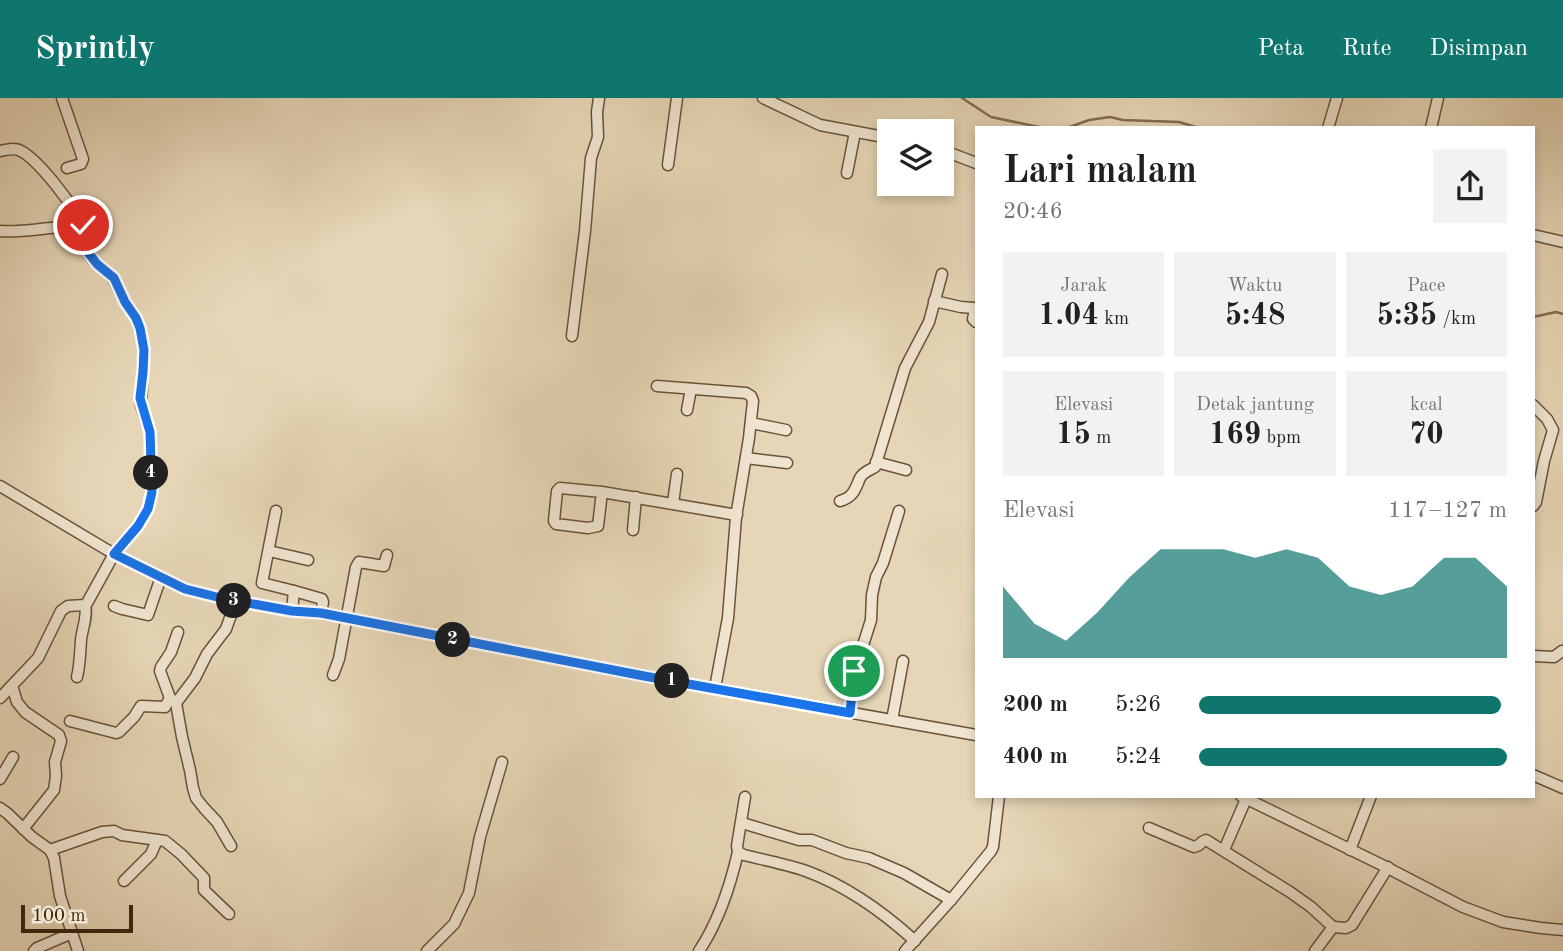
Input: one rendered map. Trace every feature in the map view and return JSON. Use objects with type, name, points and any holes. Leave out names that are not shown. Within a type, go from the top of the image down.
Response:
[{"type":"street","points":[[62,98],[83,159],[80,164],[67,168]]},
{"type":"street","points":[[572,336],[591,158],[598,137],[599,98]]},
{"type":"street","points":[[668,165],[677,98]]},
{"type":"street","points":[[763,98],[820,125],[877,136]]},
{"type":"street","points":[[1329,126],[1337,98]]},
{"type":"street","points":[[1431,126],[1438,98]]},
{"type":"street","points":[[846,173],[855,132]]},
{"type":"street","points":[[0,151],[18,149],[42,169],[82,221],[84,229],[80,242]]},
{"type":"street","points":[[954,155],[975,163]]},
{"type":"street","points":[[0,231],[22,232],[68,227],[97,264],[114,278],[140,328],[144,350],[140,398],[150,432],[152,492],[148,509],[138,526],[114,554],[85,605]]},
{"type":"street","points":[[1535,235],[1563,242]]},
{"type":"street","points":[[840,501],[851,496],[857,489],[860,478],[873,469],[905,368],[929,322],[942,274]]},
{"type":"street","points":[[934,301],[975,310]]},
{"type":"street","points":[[657,386],[746,393],[751,396],[754,407],[737,514],[728,618],[715,688]]},
{"type":"street","points":[[687,410],[691,389]]},
{"type":"street","points":[[1535,407],[1558,431],[1544,461],[1535,503]]},
{"type":"street","points":[[751,423],[786,430]]},
{"type":"street","points":[[746,458],[787,463]]},
{"type":"street","points":[[876,462],[906,470]]},
{"type":"street","points":[[673,503],[677,474]]},
{"type":"street","points":[[0,486],[114,554],[185,589],[241,602],[321,613],[975,735]]},
{"type":"street","points":[[602,492],[598,526],[588,528],[556,524],[554,521],[558,488],[602,492],[737,514]]},
{"type":"street","points":[[633,530],[636,497]]},
{"type":"street","points":[[276,511],[262,583],[322,599],[324,602],[321,613]]},
{"type":"street","points":[[850,713],[856,663],[871,620],[874,585],[900,511]]},
{"type":"street","points":[[269,551],[308,560]]},
{"type":"street","points":[[333,675],[339,659],[356,567],[359,562],[384,566],[387,555]]},
{"type":"street","points":[[114,606],[149,614],[161,577]]},
{"type":"street","points":[[292,611],[294,591]]},
{"type":"street","points":[[70,721],[116,733],[134,717],[141,706],[165,707],[195,678],[207,654],[226,629],[231,615],[241,602]]},
{"type":"street","points":[[77,677],[87,610],[85,605]]},
{"type":"street","points":[[0,698],[38,658],[61,611],[68,606],[85,605]]},
{"type":"street","points":[[178,632],[171,652],[160,670],[173,701],[196,798],[217,822],[232,846]]},
{"type":"street","points":[[1535,656],[1554,657],[1562,650]]},
{"type":"street","points":[[892,720],[903,661]]},
{"type":"street","points":[[12,686],[17,702],[25,712],[59,735],[61,741],[55,762],[57,776],[54,790],[23,829]]},
{"type":"street","points":[[0,779],[13,757]]},
{"type":"street","points":[[428,951],[454,924],[470,893],[480,837],[502,762]]},
{"type":"street","points":[[1535,776],[1563,788]]},
{"type":"street","points":[[699,951],[712,929],[731,883],[745,797]]},
{"type":"street","points":[[905,951],[951,900],[993,847],[999,798]]},
{"type":"street","points":[[1224,850],[1243,798]]},
{"type":"street","points":[[1245,798],[1388,867],[1444,899],[1484,916],[1513,924],[1563,930]]},
{"type":"street","points":[[1350,850],[1370,798]]},
{"type":"street","points":[[0,808],[50,850],[54,858],[60,896],[78,951]]},
{"type":"street","points":[[742,823],[799,840],[812,840],[846,853],[869,858],[904,873],[951,900]]},
{"type":"street","points":[[1149,828],[1194,847],[1206,840],[1290,892],[1333,927],[1346,928],[1352,925],[1388,867]]},
{"type":"street","points":[[50,850],[108,831],[170,844],[205,879],[203,887],[206,892],[229,914]]},
{"type":"street","points":[[124,881],[151,854],[157,840]]},
{"type":"street","points":[[738,852],[808,872],[849,890],[915,941]]},
{"type":"street","points":[[1315,951],[1333,927]]},
{"type":"street","points":[[34,951],[72,933]]},
{"type":"waterway","points":[[962,98],[991,117],[1034,126]]},
{"type":"waterway","points":[[1072,126],[1110,117],[1179,122],[1192,126]]},
{"type":"waterway","points":[[1535,317],[1556,312],[1563,314]]},
{"type":"route","points":[[83,225],[80,242],[97,264],[114,278],[136,318],[144,350],[140,398],[150,432],[152,492],[148,509],[138,526],[114,554],[185,589],[225,599],[292,611],[321,613],[850,713],[854,671]]}]
